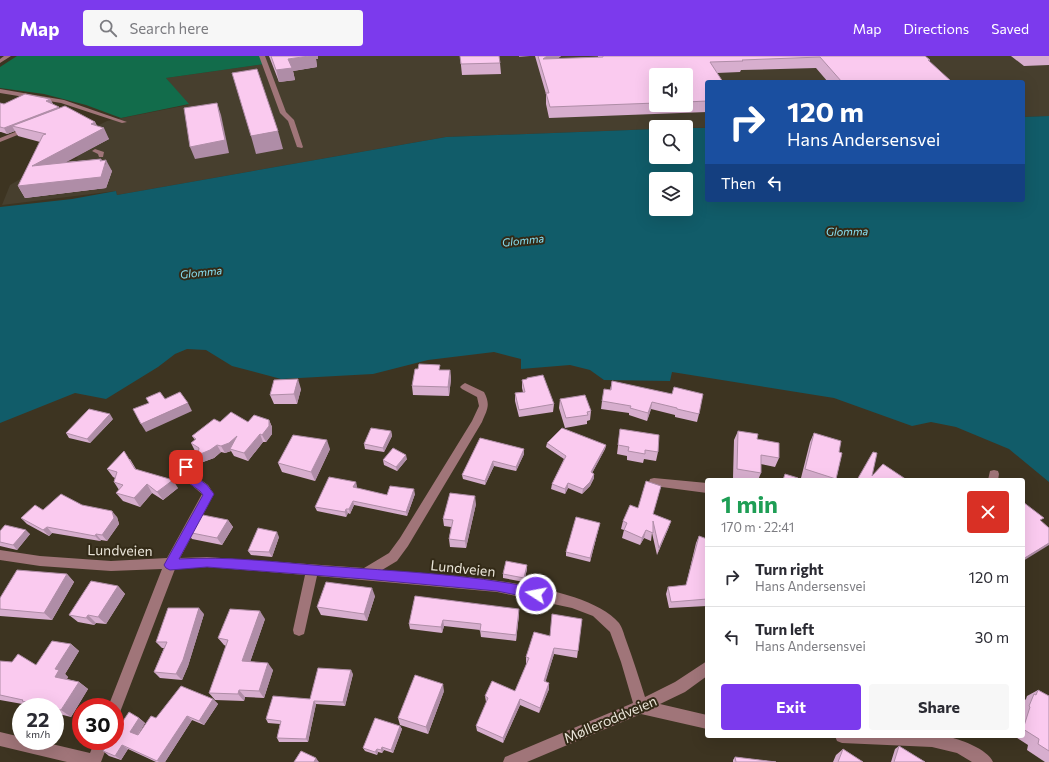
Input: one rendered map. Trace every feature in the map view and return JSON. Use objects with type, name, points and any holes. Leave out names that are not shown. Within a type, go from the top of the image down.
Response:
[{"type":"street","points":[[0,61],[8,56]]},
{"type":"street","points":[[262,56],[283,112],[291,120],[300,147]]},
{"type":"street","points":[[0,91],[39,96],[124,122]]},
{"type":"street","points":[[69,114],[82,108]]},
{"type":"street","points":[[0,140],[35,127]]},
{"type":"street","points":[[94,151],[102,153],[101,156]]},
{"type":"street","points":[[365,574],[393,557],[404,542],[477,422],[484,406],[481,395],[465,387]]},
{"type":"street","points":[[118,698],[170,565],[208,494],[204,488],[193,480],[180,455]]},
{"type":"street","points":[[654,482],[705,488]]},
{"type":"street","name":"Lundveien","points":[[0,555],[40,561],[111,566],[170,565],[207,562],[365,574],[497,586],[573,602],[597,612],[615,628],[628,662],[641,707]]},
{"type":"street","points":[[299,630],[312,571]]},
{"type":"street","name":"Mølleroddveien","points":[[510,762],[641,707],[680,687],[705,669]]},
{"type":"street","points":[[641,707],[705,722]]},
{"type":"street","points":[[887,738],[932,740],[959,746],[986,762]]},
{"type":"street","points":[[0,739],[94,762],[99,750]]},
{"type":"shaded area","points":[[262,56],[1049,56],[1049,116],[1025,117],[1025,80],[705,80],[705,128],[693,128],[693,120],[649,120],[649,129],[446,137],[117,195],[116,191],[2,205],[10,185],[22,178],[78,158],[66,151],[67,141],[107,121],[188,105],[166,78],[265,64]]},
{"type":"green space","points":[[17,56],[262,56],[265,64],[166,78],[189,104],[121,118],[86,105],[44,94],[0,88],[0,67]]},
{"type":"water","name":"Glomma","points":[[1049,116],[1049,482],[1009,449],[956,427],[931,422],[912,426],[834,398],[672,372],[670,381],[604,380],[590,370],[570,365],[521,369],[521,359],[494,352],[428,360],[373,374],[281,379],[232,366],[206,350],[187,349],[175,354],[158,367],[106,399],[75,393],[0,423],[0,207],[72,199],[116,191],[117,195],[446,137],[649,129],[649,164],[693,164],[693,128],[705,128],[705,202],[1025,202],[1025,117]]},
{"type":"building","points":[[271,56],[309,56],[288,59],[292,68],[276,70]]},
{"type":"building","points":[[460,56],[499,56],[500,63],[461,64]]},
{"type":"building","points":[[538,56],[547,56],[543,59],[603,56],[925,56],[950,80],[840,80],[820,57],[710,62],[722,80],[705,80],[705,101],[693,102],[693,68],[649,68],[649,103],[550,107],[546,93],[549,93]]},
{"type":"building","points":[[257,69],[278,131],[251,136],[232,73]]},
{"type":"building","points":[[25,94],[50,99],[46,101],[59,107],[4,128],[0,127],[0,103],[4,104]]},
{"type":"building","points":[[217,103],[225,140],[190,147],[184,108]]},
{"type":"building","points":[[65,106],[95,122],[91,124],[104,128],[32,166],[101,159],[100,161],[106,160],[101,177],[18,186],[43,135],[46,134],[12,126]]},
{"type":"building","points":[[419,364],[440,365],[439,370],[450,370],[448,387],[412,386],[415,369],[418,369]]},
{"type":"building","points":[[543,375],[554,404],[519,410],[515,393],[525,392],[522,380]]},
{"type":"building","points":[[298,379],[294,394],[270,395],[274,380]]},
{"type":"building","points":[[612,381],[672,394],[674,387],[703,394],[699,414],[652,402],[648,413],[630,408],[631,406],[602,401],[604,389],[611,390]]},
{"type":"building","points":[[160,392],[165,399],[180,392],[188,403],[141,424],[133,409],[149,403],[146,398]]},
{"type":"building","points":[[585,395],[591,411],[587,412],[588,415],[566,418],[560,399]]},
{"type":"building","points":[[89,409],[110,414],[87,439],[66,433]]},
{"type":"building","points":[[231,412],[248,422],[254,415],[269,420],[269,426],[244,453],[230,449],[237,436],[229,443],[221,446],[217,445],[198,455],[199,448],[191,443],[196,439],[192,436],[214,419],[220,422]]},
{"type":"building","points":[[371,428],[391,431],[383,448],[364,444]]},
{"type":"building","points":[[562,428],[606,445],[591,472],[594,474],[590,482],[583,489],[568,483],[565,489],[552,484],[566,456],[547,443]]},
{"type":"building","points":[[620,429],[659,435],[658,452],[645,450],[645,454],[628,451],[629,447],[618,445]]},
{"type":"building","points":[[738,431],[758,434],[757,439],[779,443],[779,458],[761,455],[761,473],[737,469]]},
{"type":"building","points":[[814,433],[841,441],[839,452],[842,453],[836,478],[805,469]]},
{"type":"building","points":[[293,435],[327,440],[311,472],[278,463]]},
{"type":"building","points":[[480,438],[524,449],[516,467],[493,461],[485,481],[462,475]]},
{"type":"building","points":[[393,448],[406,455],[396,467],[383,460]]},
{"type":"building","points":[[124,451],[135,469],[173,480],[157,492],[147,484],[134,498],[116,493],[123,485],[114,482],[117,472],[107,469]]},
{"type":"building","points":[[873,452],[877,453],[872,476],[883,464],[904,478],[858,478]]},
{"type":"building","points":[[785,474],[798,478],[784,478]]},
{"type":"building","points":[[329,477],[356,482],[353,487],[387,495],[390,486],[414,489],[406,512],[353,501],[349,509],[346,509],[345,512],[315,507]]},
{"type":"building","points":[[646,481],[661,486],[653,514],[671,521],[659,548],[653,521],[653,533],[646,530],[642,538],[624,530],[627,523],[623,521],[630,505],[638,508]]},
{"type":"building","points":[[450,493],[475,496],[465,541],[449,539],[453,520],[443,519]]},
{"type":"building","points":[[61,494],[82,505],[112,511],[114,518],[102,535],[96,534],[95,536],[47,527],[43,530],[21,518],[35,505],[43,510]]},
{"type":"building","points":[[1025,504],[1044,518],[1040,520],[1049,528],[1049,543],[1025,558]]},
{"type":"building","points":[[198,514],[228,520],[217,538],[187,532]]},
{"type":"building","points":[[576,517],[600,523],[590,558],[566,552]]},
{"type":"building","points":[[5,525],[26,530],[13,545],[0,542],[0,531]]},
{"type":"building","points":[[258,528],[277,532],[269,552],[248,551]]},
{"type":"building","points":[[699,536],[705,538],[705,599],[671,602],[668,587],[686,585]]},
{"type":"building","points":[[506,561],[527,565],[524,578],[503,574]]},
{"type":"building","points":[[17,570],[67,574],[44,613],[0,609],[0,598]]},
{"type":"building","points":[[91,581],[118,586],[98,617],[88,615],[86,618],[69,615]]},
{"type":"building","points":[[326,582],[372,588],[364,614],[317,607]]},
{"type":"building","points":[[415,596],[519,609],[516,635],[480,631],[481,624],[443,620],[441,627],[409,624]]},
{"type":"building","points":[[168,608],[199,608],[183,660],[176,674],[154,672],[167,642],[156,642]]},
{"type":"building","points":[[230,609],[260,611],[242,661],[268,663],[259,691],[239,690],[238,694],[209,693],[228,640],[218,638]]},
{"type":"building","points":[[552,614],[582,619],[578,651],[554,648],[544,681],[549,683],[540,708],[520,699],[503,738],[476,726],[488,698],[485,696],[492,681],[515,691],[529,658],[526,657],[534,632],[550,636]]},
{"type":"building","points":[[52,641],[71,644],[55,669],[59,670],[55,677],[79,682],[64,705],[64,698],[14,698],[0,695],[0,661],[12,662],[18,654],[36,665]]},
{"type":"building","points":[[318,668],[351,670],[343,702],[314,701],[306,739],[277,738],[281,721],[266,719],[273,696],[310,699]]},
{"type":"building","points":[[415,675],[443,684],[426,727],[398,718]]},
{"type":"building","points":[[181,686],[213,699],[199,721],[187,716],[157,761],[124,746],[124,720],[129,712],[139,718],[130,732],[138,735],[151,716],[156,718]]},
{"type":"building","points":[[1038,690],[1049,696],[1049,751],[1038,744],[1039,739],[1025,730],[1025,723],[1030,707],[1029,706],[1034,694],[1036,695]]},
{"type":"building","points":[[375,718],[400,726],[391,750],[382,747],[381,750],[377,749],[375,752],[363,748]]},
{"type":"building","points":[[899,746],[925,762],[894,762]]},
{"type":"building","points":[[843,749],[863,762],[838,762]]},
{"type":"building","points":[[104,750],[119,750],[115,756],[103,751]]},
{"type":"building","points":[[301,751],[316,758],[314,762],[294,762]]},
{"type":"building","points":[[735,757],[776,762],[736,762]]},
{"type":"route","points":[[186,467],[193,480],[204,488],[208,494],[170,565],[207,562],[365,574],[497,586],[536,594]]}]
